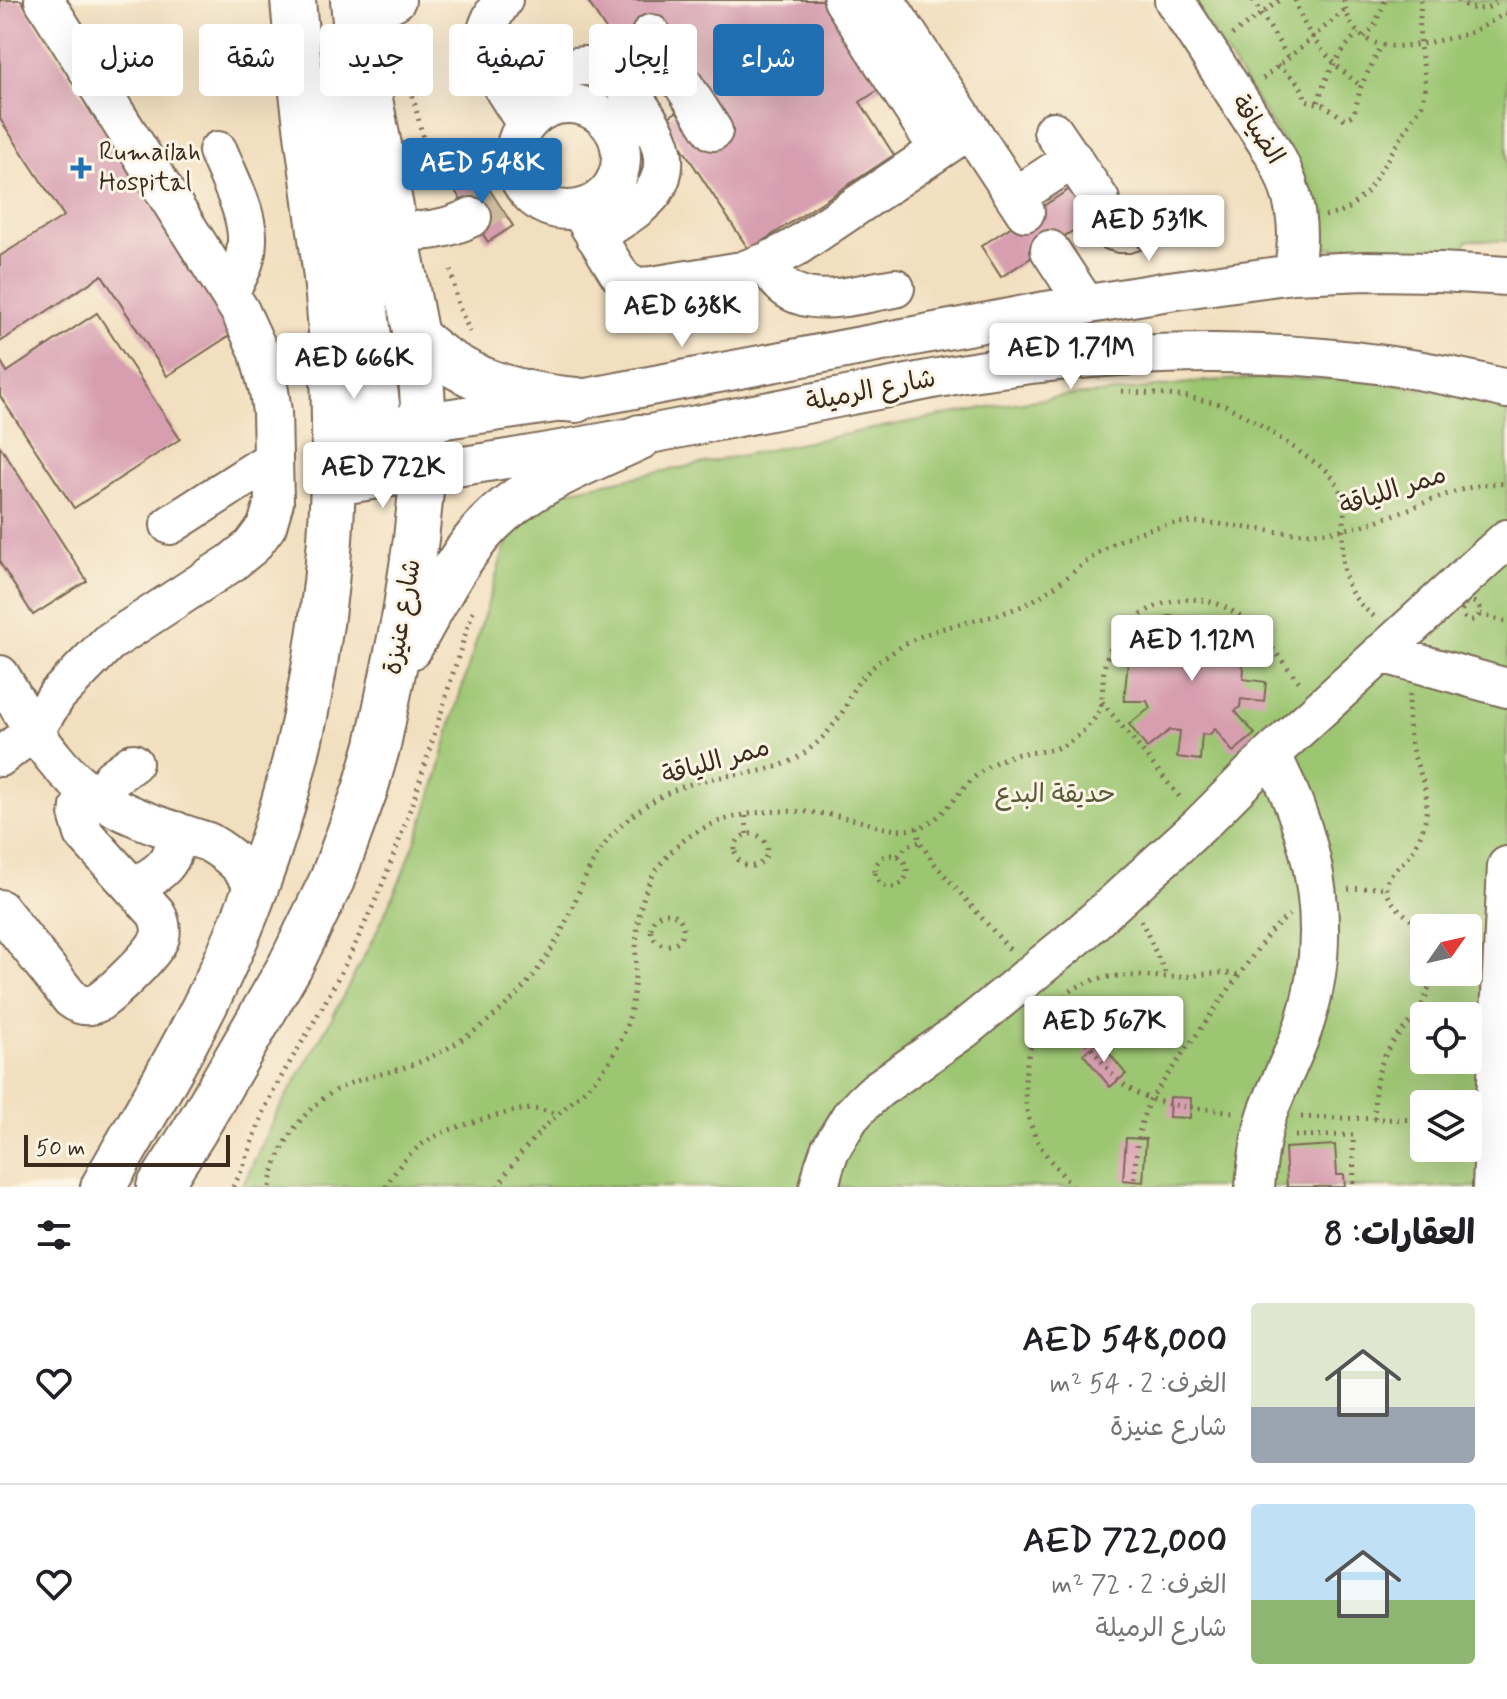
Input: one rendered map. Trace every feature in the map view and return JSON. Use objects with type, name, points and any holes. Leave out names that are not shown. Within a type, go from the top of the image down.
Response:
[{"type":"main road","points":[[105,1177],[172,1068],[227,960],[287,791],[314,670],[324,607],[335,435],[327,287],[293,0]]},
{"type":"main road","points":[[345,7],[380,429],[396,456],[423,472]]},
{"type":"main road","name":"شارع عنيزة","points":[[159,1187],[290,966],[332,880],[378,745],[405,614],[423,472],[424,422],[416,336],[345,7]]},
{"type":"main road","points":[[416,336],[441,358],[485,381],[525,393],[576,400]]},
{"type":"main road","points":[[392,679],[464,554],[488,525],[519,498],[541,485],[640,437]]},
{"type":"street","points":[[0,757],[35,730],[57,695],[108,643],[252,546],[267,526],[274,502],[272,412],[264,370],[250,330],[44,0]]},
{"type":"street","points":[[497,200],[517,173],[514,160],[519,135],[519,113],[485,52],[486,30],[503,0]]},
{"type":"street","points":[[843,0],[955,139],[1020,204],[1063,145],[1100,200]]},
{"type":"street","points":[[885,0],[955,139]]},
{"type":"street","name":"الضيافة","points":[[1174,0],[1285,175],[1297,219],[1297,256],[1293,274]]},
{"type":"street","points":[[345,7],[398,15]]},
{"type":"street","points":[[587,222],[599,200],[615,183],[621,160],[618,138],[627,118],[661,96]]},
{"type":"street","points":[[691,96],[713,131]]},
{"type":"street","points":[[519,113],[564,103],[627,118]]},
{"type":"street","points":[[394,230],[416,233],[454,225],[497,200],[530,194],[553,208],[587,222],[622,277],[638,287],[729,274],[767,262],[794,248],[955,139]]},
{"type":"street","points":[[218,151],[241,208],[248,237],[244,267],[228,292]]},
{"type":"street","points":[[1050,250],[1086,305]]},
{"type":"street","points":[[767,262],[778,282],[807,299],[829,299],[895,288]]},
{"type":"street","name":"شارع الرميلة","points":[[335,435],[576,400],[1086,305],[1293,274],[1411,271],[1507,276]]},
{"type":"street","name":"شارع الرميلة","points":[[334,486],[640,437],[974,371],[1086,358],[1195,352],[1295,355],[1375,362],[1507,389]]},
{"type":"street","points":[[170,525],[273,459]]},
{"type":"street","points":[[819,1187],[830,1150],[850,1117],[863,1103],[963,1030],[1128,891],[1322,708],[1400,651],[1507,539]]},
{"type":"street","points":[[4,681],[35,681],[83,652],[108,643]]},
{"type":"street","points":[[1400,651],[1507,688]]},
{"type":"street","points":[[4,681],[52,756],[73,779],[93,795],[126,813],[208,842],[239,864],[255,888]]},
{"type":"street","points":[[1255,1187],[1264,1126],[1305,1023],[1318,946],[1317,896],[1306,835],[1285,780],[1271,754]]},
{"type":"street","points":[[0,909],[71,999],[82,1005],[94,1005],[104,999],[152,951],[160,937],[156,913],[90,841],[81,826],[80,807],[133,763]]},
{"type":"street","points":[[133,888],[169,862],[176,842],[176,831]]},
{"type":"street","points":[[1492,1187],[1507,866]]},
{"type":"path","points":[[1253,0],[1288,57]]},
{"type":"path","points":[[1225,40],[1280,0]]},
{"type":"path","points":[[1295,0],[1313,36],[1334,64],[1361,86]]},
{"type":"path","points":[[1344,0],[1352,26],[1361,35],[1381,45],[1401,47],[1463,35],[1507,13]]},
{"type":"path","points":[[1318,102],[1334,64],[1361,35],[1374,27],[1385,0]]},
{"type":"path","points":[[1297,219],[1339,213],[1359,201],[1422,104],[1427,81],[1420,45],[1421,0]]},
{"type":"path","points":[[1458,0],[1478,10],[1499,0]]},
{"type":"path","points":[[1255,85],[1345,10]]},
{"type":"path","points":[[398,15],[400,43],[435,188]]},
{"type":"path","points":[[1277,66],[1303,89],[1305,100],[1318,102],[1347,119],[1354,114],[1361,86],[1381,45]]},
{"type":"path","points":[[451,270],[458,305],[471,336]]},
{"type":"path","points":[[1110,390],[1206,400],[1242,413],[1335,479],[1345,508],[1343,563],[1347,584],[1358,602],[1400,651],[1412,683],[1409,702],[1411,744],[1424,779],[1426,811],[1418,842],[1392,873],[1386,887],[1391,899],[1410,920]]},
{"type":"path","name":"ممر اللياقة","points":[[270,1187],[287,1139],[314,1107],[347,1085],[404,1068],[447,1049],[511,1000],[529,980],[558,937],[586,873],[598,854],[627,820],[665,794],[686,785],[712,778],[766,771],[807,751],[835,724],[854,689],[869,671],[906,643],[949,625],[998,615],[1023,605],[1047,593],[1119,540],[1159,526],[1202,522],[1291,533],[1344,530],[1386,519],[1474,486],[1507,484]]},
{"type":"path","points":[[233,1187],[251,1150],[268,1101],[343,968],[382,885],[423,774],[477,599]]},
{"type":"path","points":[[498,1187],[518,1157],[557,1114],[597,1078],[612,1058],[630,1014],[638,915],[643,895],[663,861],[690,835],[725,820],[798,811],[826,813],[891,830],[917,828],[939,816],[968,783],[995,763],[1022,753],[1039,753],[1069,743],[1091,723],[1098,711],[1102,701],[1105,665],[1122,631],[1151,608],[1169,602],[1187,599],[1214,603],[1240,615],[1254,627],[1322,708]]},
{"type":"path","points":[[1480,614],[1507,622]]},
{"type":"path","points":[[1102,701],[1201,824]]},
{"type":"path","points":[[746,816],[747,834]]},
{"type":"path","points":[[917,828],[920,842],[933,862],[1123,1085],[1150,1100],[1264,1126],[1353,1135],[1354,1187]]},
{"type":"path","points":[[747,834],[761,837],[768,849],[762,863],[756,866],[741,863],[735,851],[736,843],[747,834]]},
{"type":"path","points":[[898,856],[907,866],[906,880],[895,887],[882,885],[877,879],[876,866],[885,856],[898,856],[907,846],[920,842]]},
{"type":"path","points":[[1134,1187],[1137,1139],[1150,1100],[1269,933],[1300,905],[1317,896],[1351,888],[1386,887]]},
{"type":"path","points":[[1128,891],[1167,977]]},
{"type":"path","points":[[663,913],[676,916],[683,929],[682,936],[671,945],[657,942],[650,930],[656,917],[663,913]]},
{"type":"path","points":[[636,935],[650,930]]},
{"type":"path","points":[[1072,1187],[1046,1157],[1029,1119],[1025,1099],[1024,1079],[1033,1039],[1055,1004],[1080,986],[1109,977],[1179,977],[1214,972],[1239,975]]},
{"type":"path","points":[[1482,980],[1501,982]]},
{"type":"path","points":[[1375,1119],[1374,1102],[1380,1069],[1396,1038],[1422,1007],[1429,986]]},
{"type":"path","points":[[386,1187],[405,1158],[436,1135],[520,1109],[537,1108],[557,1114]]},
{"type":"path","points":[[1264,1126],[1410,1120]]},
{"type":"green space","points":[[1192,0],[1507,0],[1507,241],[1467,240],[1462,253],[1313,247],[1310,193],[1305,176]]},
{"type":"green space","name":"حديقة البدع","points":[[1334,379],[1396,384],[1507,404],[1507,1187],[242,1187],[275,1116],[327,1027],[400,880],[438,774],[505,547],[517,522],[562,492],[995,406],[1206,381]]},
{"type":"building","name":"Rumailah Hospital","points":[[0,0],[21,0],[72,79],[72,96],[83,96],[235,332],[167,376],[102,275],[0,342],[0,256],[64,216],[0,119]]},
{"type":"building","points":[[587,0],[835,0],[889,83],[860,102],[894,155],[749,250],[664,120],[681,109],[673,96],[697,96],[697,24],[602,24]]},
{"type":"building","points":[[477,170],[513,226],[488,242],[452,186]]},
{"type":"building","points":[[1073,187],[1093,218],[1098,215],[1109,231],[1123,221],[1141,250],[1118,253],[1107,250],[1096,245],[1082,225],[1001,277],[981,246]]},
{"type":"building","points":[[97,313],[180,439],[74,508],[0,396],[0,360],[7,372]]},
{"type":"building","points":[[0,446],[87,581],[33,615],[0,563]]},
{"type":"building","points":[[1168,616],[1219,617],[1218,636],[1222,641],[1241,626],[1259,649],[1240,663],[1244,669],[1243,679],[1266,682],[1264,702],[1241,699],[1240,707],[1235,711],[1255,734],[1233,752],[1215,729],[1209,735],[1202,734],[1200,760],[1177,757],[1180,731],[1170,730],[1147,748],[1129,724],[1150,708],[1147,701],[1124,701],[1129,650]]},
{"type":"building","points":[[1099,1041],[1126,1074],[1110,1087],[1083,1054]]},
{"type":"building","points":[[1170,1097],[1191,1098],[1190,1118],[1169,1117]]},
{"type":"building","points":[[1126,1138],[1146,1139],[1143,1182],[1123,1180]]},
{"type":"building","points":[[1335,1145],[1337,1175],[1344,1175],[1345,1187],[1287,1187],[1285,1148]]},
{"type":"tunnel","points":[[472,217],[496,201]]},
{"type":"place","name":"Rumailah Hospital","points":[[81,168]]}]
